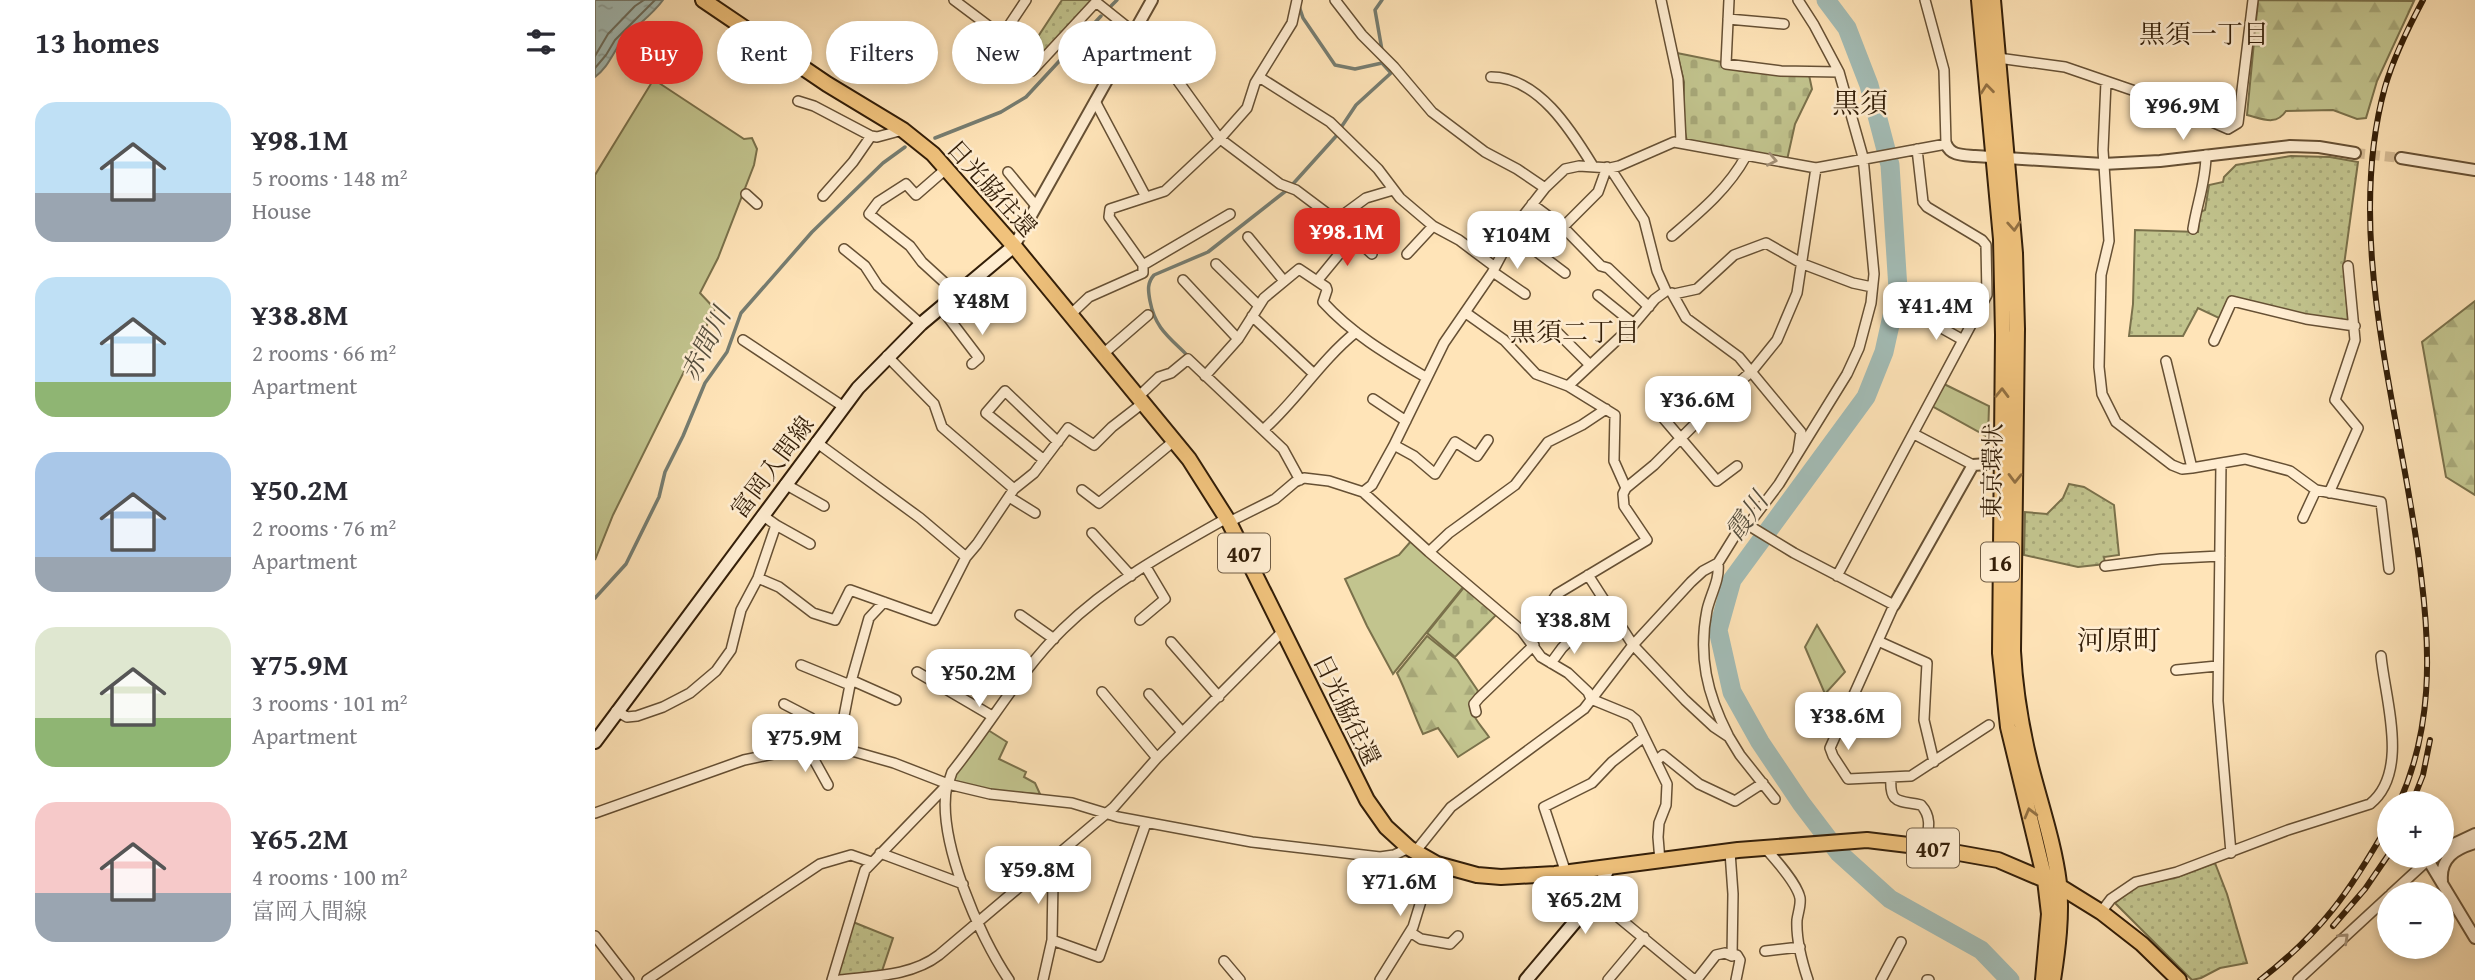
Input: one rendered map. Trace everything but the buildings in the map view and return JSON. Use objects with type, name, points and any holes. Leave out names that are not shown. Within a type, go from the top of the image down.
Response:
[{"type":"highway","name":"日光脇往還","points":[[703,0],[902,130],[947,168],[1014,246],[1207,484],[1228,520],[1367,800],[1387,827],[1412,850],[1457,871],[1501,877],[1566,873],[1765,848],[1867,841],[1926,847],[1998,860],[2059,886],[2101,912],[2142,944],[2179,980]]},
{"type":"highway","name":"東京環状","points":[[1979,0],[2000,158],[2014,228],[2017,315],[2013,651],[2015,691],[2059,886],[2060,916],[2053,980]]},
{"type":"highway","name":"東京環状","points":[[1993,0],[1998,58],[2003,335],[2000,653],[2003,692],[2016,764],[2045,880],[2049,914],[2043,980]]},
{"type":"main road","name":"富岡入間線","points":[[595,742],[816,442],[887,356],[1014,246]]},
{"type":"main road","points":[[1529,979],[1595,898],[1608,868]]},
{"type":"street","points":[[954,0],[1002,36],[1026,0]]},
{"type":"street","points":[[1140,21],[1152,0]]},
{"type":"street","points":[[1070,315],[1089,296],[1143,273],[1143,265],[1109,217],[1110,209],[1165,191],[1201,160],[1247,108],[1259,77],[1292,23],[1297,0]]},
{"type":"street","points":[[1335,0],[1362,36],[1432,112],[1485,152],[1545,188]]},
{"type":"street","points":[[1661,0],[1678,79],[1681,142]]},
{"type":"street","points":[[1729,0],[1725,64],[1781,71],[1839,72]]},
{"type":"street","points":[[595,813],[726,765],[808,747],[838,747],[894,763],[948,784],[990,794],[1072,803],[1146,822],[1252,842],[1364,856],[1395,855],[1412,850],[1451,807],[1584,709],[1633,645],[1691,582],[1718,563],[1737,534],[1750,526],[1798,454],[1835,395],[1859,348],[1871,303],[1872,287],[1872,247],[1865,157],[1839,72],[1798,0]]},
{"type":"street","points":[[1925,0],[1944,70],[1946,144],[1954,153],[2103,164],[2160,161],[2290,146],[2319,147],[2355,153]]},
{"type":"street","points":[[1998,58],[2065,67],[2164,101],[2228,129],[2238,123],[2253,0]]},
{"type":"street","points":[[1079,21],[1097,2],[1121,21]]},
{"type":"street","points":[[1728,19],[1784,24]]},
{"type":"street","points":[[1044,57],[1058,43]]},
{"type":"street","points":[[1259,77],[1330,122],[1378,169],[1393,190],[1433,226],[1459,240],[1525,294]]},
{"type":"street","points":[[1491,77],[1515,81],[1549,106],[1567,125],[1593,166]]},
{"type":"street","points":[[2106,82],[2103,164],[2109,241],[2101,275],[2099,367],[2102,394],[2116,422],[2172,465],[2182,469],[2245,459],[2290,471],[2316,489],[2381,502],[2389,569]]},
{"type":"street","points":[[1014,246],[1104,84]]},
{"type":"street","points":[[1180,84],[1219,138],[1280,184],[1296,190],[1336,220],[1372,254]]},
{"type":"street","points":[[798,101],[814,106],[871,136],[877,137],[902,130]]},
{"type":"street","points":[[1095,101],[1146,197]]},
{"type":"street","points":[[823,196],[853,162],[871,136]]},
{"type":"street","points":[[1363,492],[1372,485],[1394,445],[1444,343],[1494,270],[1532,204],[1565,169],[1593,166],[1609,168],[1674,142],[1816,168],[1946,144]]},
{"type":"street","points":[[1837,576],[1987,295],[1986,245],[1923,202],[1917,149]]},
{"type":"street","points":[[2193,229],[2196,208],[2204,185],[2206,155]]},
{"type":"street","points":[[1672,236],[1708,205],[1737,173],[1747,156]]},
{"type":"street","points":[[2401,158],[2475,170]]},
{"type":"street","points":[[947,168],[916,195],[905,184],[877,202],[869,214],[911,246],[922,262],[957,294]]},
{"type":"street","points":[[1563,227],[1598,192],[1609,168]]},
{"type":"street","points":[[1609,168],[1644,220],[1657,271],[1686,318],[1730,350],[1752,371],[1801,432],[1798,454]]},
{"type":"street","points":[[1476,712],[1474,704],[1533,643],[1547,609],[1557,594],[1647,540],[1624,506],[1623,494],[1626,488],[1752,371],[1777,340],[1797,293],[1816,168]]},
{"type":"street","points":[[1008,172],[1037,206]]},
{"type":"street","points":[[1336,220],[1366,198],[1393,190]]},
{"type":"street","points":[[746,194],[757,204]]},
{"type":"street","points":[[1532,204],[1563,227],[1601,266],[1608,268],[1649,307]]},
{"type":"street","points":[[1143,265],[1230,214]]},
{"type":"street","points":[[1408,254],[1433,226]]},
{"type":"street","points":[[1513,234],[1565,273]]},
{"type":"street","points":[[1317,281],[1354,236]]},
{"type":"street","points":[[1248,237],[1284,281]]},
{"type":"street","points":[[1568,386],[1649,307],[1670,292],[1697,289],[1734,255],[1766,243],[1803,264],[1853,283],[1872,287]]},
{"type":"street","points":[[843,249],[865,266],[878,286],[921,324]]},
{"type":"street","points":[[1216,264],[1258,305]]},
{"type":"street","points":[[2329,493],[2358,428],[2335,400],[2355,340],[2348,267]]},
{"type":"street","points":[[1205,376],[1238,339],[1258,305],[1299,269],[1327,290],[1323,302],[1356,332],[1375,348],[1427,378]]},
{"type":"street","points":[[1183,279],[1238,339]]},
{"type":"street","points":[[1598,295],[1634,324]]},
{"type":"street","points":[[2214,341],[2232,301],[2355,326]]},
{"type":"street","points":[[940,308],[979,358],[972,364]]},
{"type":"street","points":[[1466,313],[1504,340],[1536,374],[1568,386],[1615,415],[1614,461],[1626,488]]},
{"type":"street","points":[[1103,354],[1148,315]]},
{"type":"street","points":[[1252,316],[1314,374]]},
{"type":"street","points":[[1922,317],[1963,340]]},
{"type":"street","points":[[1554,329],[1589,363]]},
{"type":"street","points":[[1263,430],[1286,410],[1298,391],[1338,347],[1356,332]]},
{"type":"street","points":[[743,340],[844,407]]},
{"type":"street","points":[[887,356],[933,404],[942,428],[1035,513]]},
{"type":"street","points":[[758,578],[779,587],[813,613],[835,620],[850,590],[934,620],[966,557],[1012,493],[1027,480],[1068,428],[1094,444],[1140,400],[1159,377],[1171,373],[1188,359],[1283,449],[1300,480]]},
{"type":"street","points":[[2166,361],[2192,468]]},
{"type":"street","points":[[1044,460],[986,413],[1005,391],[1058,442]]},
{"type":"street","points":[[1373,399],[1406,421]]},
{"type":"street","points":[[1429,552],[1515,485],[1548,442],[1606,409]]},
{"type":"street","points":[[1659,413],[1717,481],[1737,466]]},
{"type":"street","points":[[1914,434],[1973,466],[2001,463]]},
{"type":"street","points":[[1394,445],[1414,456],[1434,474],[1455,442],[1477,456],[1488,440]]},
{"type":"street","points":[[1083,490],[1098,503],[1174,441]]},
{"type":"street","points":[[816,442],[920,518],[966,557]]},
{"type":"street","points":[[2221,463],[2217,701],[2231,853]]},
{"type":"street","points":[[1973,466],[1894,605],[1830,748],[1848,779],[1911,776],[1989,725]]},
{"type":"street","points":[[1009,980],[995,960],[963,884],[944,798],[952,772],[1015,685],[1054,639],[1109,591],[1146,566],[1228,520],[1275,499],[1300,480],[1329,481],[1363,492],[1533,643],[1541,657],[1568,673],[1588,692],[1591,699],[1630,715],[1641,726],[1667,784],[1664,815],[1659,823],[1660,861]]},
{"type":"street","points":[[785,484],[824,506]]},
{"type":"street","points":[[2303,518],[2316,489]]},
{"type":"street","points":[[762,516],[810,544]]},
{"type":"street","points":[[616,711],[627,717],[663,707],[691,693],[716,671],[730,650],[741,611],[758,578],[776,525]]},
{"type":"street","points":[[1750,526],[1791,551],[1894,605]]},
{"type":"street","points":[[1092,533],[1131,576]]},
{"type":"street","points":[[2105,566],[2220,555]]},
{"type":"street","points":[[1718,563],[1719,575],[1708,607],[1702,649],[1709,690],[1729,737],[1775,799]]},
{"type":"street","points":[[1140,621],[1165,599],[1146,566]]},
{"type":"street","points":[[1588,575],[1633,645],[1685,701],[1729,737]]},
{"type":"street","points":[[838,747],[850,682],[869,618],[884,602]]},
{"type":"street","points":[[1020,615],[1054,639]]},
{"type":"street","points":[[840,980],[897,973],[922,966],[978,924],[1106,813],[1283,631]]},
{"type":"street","points":[[1551,663],[1579,632]]},
{"type":"street","points":[[1878,641],[1927,663],[1924,720],[1934,762]]},
{"type":"street","points":[[1171,642],[1219,697]]},
{"type":"street","points":[[2101,912],[2111,900],[2136,882],[2177,872],[2266,838],[2370,804],[2378,798],[2389,777],[2394,755],[2381,656]]},
{"type":"street","points":[[801,665],[896,699]]},
{"type":"street","points":[[2176,670],[2217,666]]},
{"type":"street","points":[[917,672],[992,716]]},
{"type":"street","points":[[1102,692],[1157,758]]},
{"type":"street","points":[[1149,694],[1182,732]]},
{"type":"street","points":[[784,704],[811,718],[808,747],[828,785]]},
{"type":"street","points":[[1566,873],[1544,807],[1592,783],[1644,737]]},
{"type":"street","points":[[1656,761],[1663,755],[1699,784],[1735,801],[1763,783]]},
{"type":"street","points":[[1891,777],[1890,792],[1894,798],[1901,802],[1921,805],[1928,814],[1930,820],[1926,847]]},
{"type":"street","points":[[832,980],[865,870],[948,784]]},
{"type":"street","points":[[1052,940],[1100,957],[1146,822]]},
{"type":"street","points":[[2454,843],[2475,834]]},
{"type":"street","points":[[2443,882],[2445,861],[2452,853],[2475,843]]},
{"type":"street","points":[[1043,980],[1052,940],[1053,882],[1071,845]]},
{"type":"street","points":[[1765,848],[1777,861],[1798,894],[1800,901],[1797,922],[1808,980]]},
{"type":"street","points":[[1595,898],[1644,937],[1688,978],[1698,978],[1716,955],[1725,953],[1733,956],[1734,894],[1730,852]]},
{"type":"street","points":[[880,853],[963,884]]},
{"type":"street","points":[[647,980],[820,864],[851,855],[871,862]]},
{"type":"street","points":[[1380,980],[1410,932],[1429,883],[1433,862]]},
{"type":"street","points":[[2404,882],[2419,868]]},
{"type":"street","points":[[2454,904],[2475,938]]},
{"type":"street","points":[[2298,980],[2377,907]]},
{"type":"street","points":[[1410,932],[1421,939],[1450,944],[1458,936]]},
{"type":"street","points":[[595,936],[629,980]]},
{"type":"street","points":[[1608,980],[1644,937]]},
{"type":"street","points":[[1886,978],[1901,942]]},
{"type":"street","points":[[1765,951],[1800,947]]},
{"type":"street","points":[[1736,980],[1741,960],[1737,955]]},
{"type":"street","points":[[1224,961],[1240,980]]},
{"type":"green space","points":[[1062,0],[1094,0],[1074,21],[1058,21],[1058,38],[1044,53],[1044,27]]},
{"type":"green space","points":[[2258,0],[2414,1],[2377,81],[2366,118],[2357,119],[2333,110],[2286,111],[2273,120],[2247,115]]},
{"type":"green space","points":[[1677,53],[1722,62],[1722,67],[1748,72],[1809,75],[1812,89],[1795,124],[1787,160],[1687,141],[1683,124],[1684,82]]},
{"type":"green space","points":[[651,84],[661,84],[744,139],[752,138],[757,149],[754,165],[718,258],[700,293],[715,309],[613,515],[595,560],[595,175]]},
{"type":"green space","points":[[2291,156],[2330,157],[2358,162],[2344,265],[2348,321],[2306,316],[2231,298],[2221,319],[2198,308],[2183,336],[2129,336],[2133,304],[2135,230],[2198,232],[2200,212],[2205,210],[2209,185],[2223,182],[2224,177],[2236,165]]},
{"type":"green space","points":[[2475,301],[2475,495],[2446,477],[2422,342]]},
{"type":"green space","points":[[1944,384],[1989,406],[1988,437],[1932,406]]},
{"type":"green space","points":[[2069,484],[2084,487],[2114,505],[2119,555],[2104,557],[2105,564],[2078,567],[2024,555],[2025,512],[2047,514],[2063,498]]},
{"type":"green space","points":[[1412,540],[1464,586],[1393,674],[1345,579],[1399,555]]},
{"type":"green space","points":[[1465,586],[1496,615],[1455,657],[1427,633]]},
{"type":"green space","points":[[1817,625],[1845,672],[1825,694],[1805,647]]},
{"type":"green space","points":[[1427,636],[1457,660],[1478,691],[1472,710],[1489,737],[1458,757],[1438,728],[1423,734],[1397,673]]},
{"type":"green space","points":[[988,730],[1007,742],[999,759],[1026,772],[1024,777],[1035,783],[1040,794],[992,791],[955,781],[953,778]]},
{"type":"green space","points":[[2215,863],[2247,963],[2220,968],[2192,980],[2115,903],[2137,886],[2178,877]]},
{"type":"green space","points":[[853,922],[893,938],[882,971],[839,977],[837,974]]},
{"type":"water","points":[[595,0],[663,0],[643,21],[616,21],[616,50],[595,77]]},
{"type":"waterway","name":"赤間川","points":[[1111,6],[1117,0]]},
{"type":"waterway","points":[[1382,0],[1375,10],[1382,50]]},
{"type":"waterway","name":"霞川","points":[[1826,0],[1847,28],[1869,85],[1890,165],[1898,289],[1884,352],[1866,397],[1732,580],[1718,630],[1732,692],[1760,742],[1839,853],[1890,899],[1981,950],[2010,980]]},
{"type":"waterway","points":[[1299,6],[1303,18],[1335,65],[1355,69],[1382,63],[1391,73],[1356,105],[1340,129]]},
{"type":"waterway","name":"赤間川","points":[[935,138],[1001,112],[1026,97],[1101,16]]},
{"type":"waterway","points":[[1292,185],[1338,134]]},
{"type":"waterway","name":"赤間川","points":[[595,598],[626,564],[659,497],[665,472],[705,383],[727,352],[741,313],[812,232],[883,163],[905,147]]},
{"type":"waterway","points":[[1187,355],[1155,318],[1149,293],[1152,278],[1208,252],[1287,190]]},
{"type":"tunnel","points":[[2355,153],[2401,158]]},
{"type":"railway","points":[[2404,791],[2418,748],[2423,720],[2426,634],[2413,515],[2380,331],[2370,207],[2373,146],[2385,87],[2402,42],[2423,0]]},
{"type":"railway","points":[[2417,791],[2430,740]]},
{"type":"railway","points":[[2260,980],[2318,927],[2348,890],[2377,843]]},
{"type":"railway","points":[[2333,926],[2379,868]]},
{"type":"district","name":"黒須一丁目","points":[[2204,33]]},
{"type":"district","name":"黒須","points":[[1860,102]]},
{"type":"district","name":"黒須二丁目","points":[[1575,331]]},
{"type":"district","name":"河原町","points":[[2119,639]]}]
